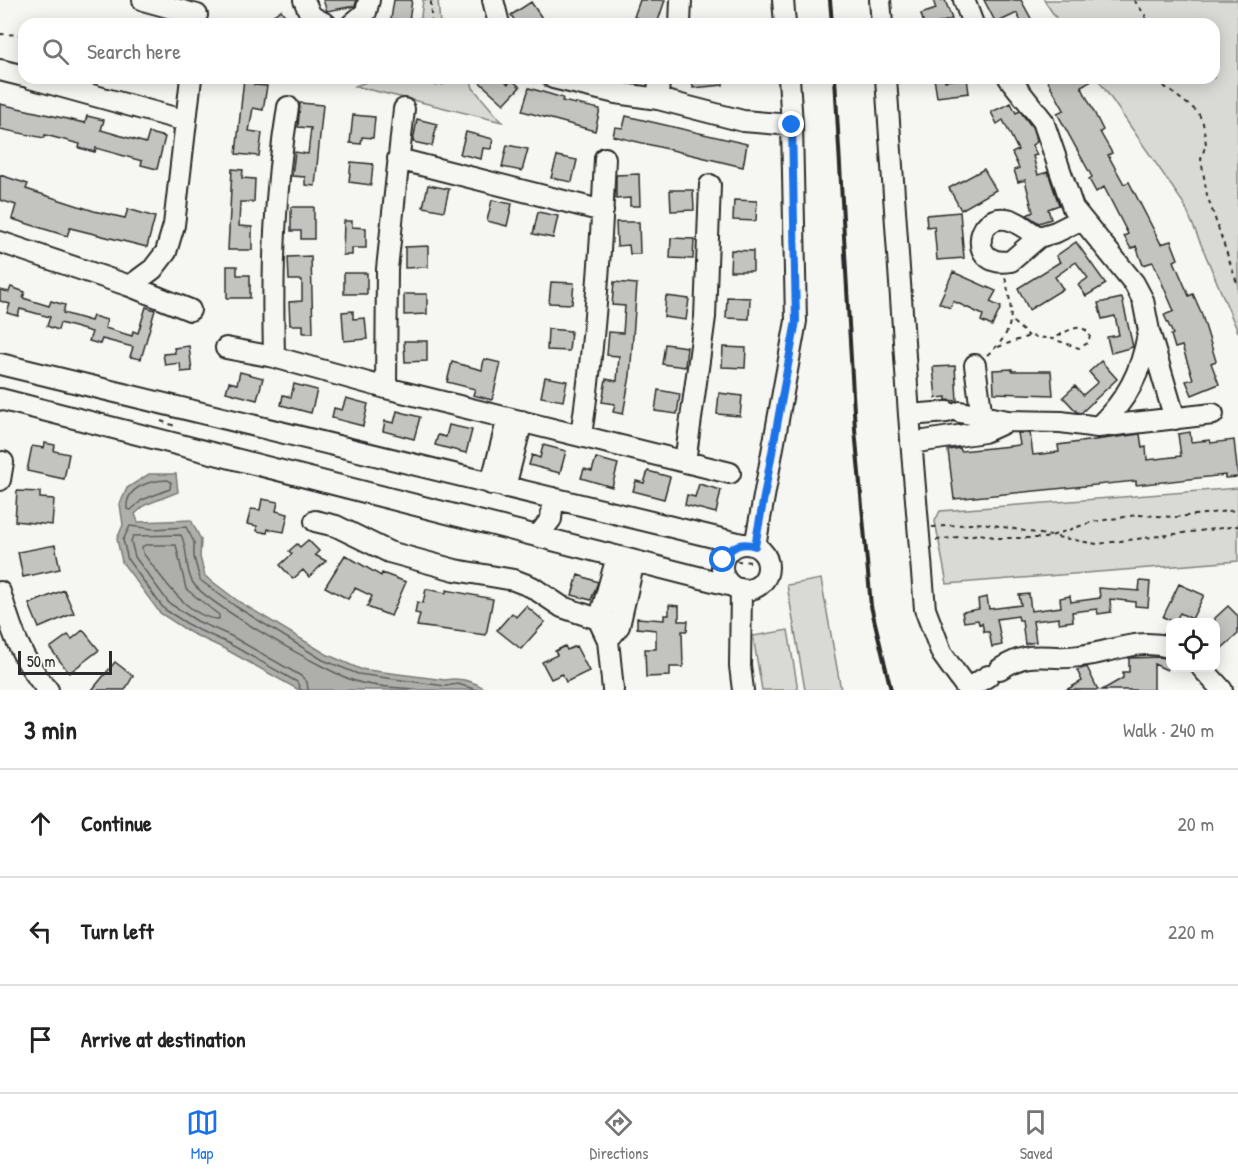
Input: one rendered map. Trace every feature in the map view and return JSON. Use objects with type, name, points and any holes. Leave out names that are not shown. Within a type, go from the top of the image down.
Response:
[{"type":"street","points":[[142,0],[198,13]]},
{"type":"street","points":[[304,0],[311,16],[315,18]]},
{"type":"street","points":[[359,18],[366,12],[369,0]]},
{"type":"street","points":[[493,0],[498,18]]},
{"type":"street","points":[[680,18],[681,0]]},
{"type":"street","points":[[783,0],[784,18]]},
{"type":"street","points":[[880,0],[882,18]]},
{"type":"street","points":[[964,0],[971,18]]},
{"type":"street","points":[[0,70],[18,74]]},
{"type":"street","points":[[52,84],[186,121]]},
{"type":"street","points":[[130,286],[153,269],[166,252],[174,225],[190,84]]},
{"type":"street","points":[[579,84],[658,99],[743,121],[792,125]]},
{"type":"street","points":[[583,85],[587,84]]},
{"type":"street","points":[[658,99],[659,84]]},
{"type":"street","points":[[748,545],[796,321],[789,84]]},
{"type":"street","points":[[886,84],[925,609],[942,654],[968,689],[1016,658],[1080,656],[1131,643],[1151,642],[1166,646]]},
{"type":"street","points":[[1014,84],[1043,121],[1073,208],[1080,220],[1134,284],[1143,300],[1149,332],[1175,419]]},
{"type":"street","points":[[274,357],[272,263],[278,168],[288,107]]},
{"type":"street","points":[[386,388],[387,268],[404,109]]},
{"type":"street","points":[[581,435],[594,351],[605,158]]},
{"type":"street","points":[[398,159],[603,212]]},
{"type":"street","points":[[685,462],[705,317],[710,185]]},
{"type":"street","points":[[1039,237],[1006,219],[998,219],[986,225],[980,244],[985,255],[1001,263],[1011,261],[1039,237],[1056,232],[1080,220]]},
{"type":"street","points":[[0,242],[130,286],[189,310]]},
{"type":"street","points":[[1098,427],[1117,409],[1134,382],[1142,367],[1149,332]]},
{"type":"street","points":[[226,348],[274,357],[386,388],[730,473]]},
{"type":"street","points":[[0,364],[748,545],[766,559],[766,574],[756,586],[735,587],[0,399]]},
{"type":"street","points":[[975,365],[983,423]]},
{"type":"street","points":[[909,415],[953,412],[983,423]]},
{"type":"street","points":[[911,443],[983,423],[1061,422],[1098,427],[1213,414]]},
{"type":"street","points":[[498,485],[515,420]]},
{"type":"street","points":[[538,536],[551,519],[553,498]]},
{"type":"street","points":[[315,521],[336,526],[389,552],[455,570],[514,580],[532,587],[562,607],[599,621],[614,633]]},
{"type":"street","points":[[743,690],[735,587],[722,568],[723,560],[734,547],[748,545]]},
{"type":"street","points":[[599,621],[626,559]]},
{"type":"street","points":[[613,690],[614,633],[626,559]]},
{"type":"street","points":[[0,591],[8,640],[29,681],[48,690]]},
{"type":"street","points":[[1206,672],[1222,690]]},
{"type":"path","points":[[431,0],[431,18]]},
{"type":"path","points":[[1134,0],[1145,18]]},
{"type":"path","points":[[0,34],[18,35]]},
{"type":"path","points":[[1163,84],[1198,112],[1203,123],[1206,144],[1201,159],[1207,195],[1238,286]]},
{"type":"path","points":[[975,365],[998,346],[1012,321],[1011,304],[1001,263]]},
{"type":"path","points":[[1012,321],[1029,336]]},
{"type":"path","points":[[998,346],[1029,336],[1053,339],[1079,348],[1088,342],[1090,336],[1089,332],[1079,327],[1053,339]]},
{"type":"path","points":[[928,542],[980,534],[1007,538],[1054,536],[1092,522],[1137,515],[1177,517],[1238,510]]},
{"type":"path","points":[[927,527],[983,523],[1097,544],[1154,539],[1178,533],[1238,526]]},
{"type":"shaded area","points":[[423,0],[438,0],[440,18],[421,18]]},
{"type":"shaded area","points":[[1044,0],[1238,0],[1238,332],[1184,204],[1101,84],[1220,84],[1220,18],[1056,18]]},
{"type":"shaded area","points":[[360,84],[472,84],[502,122],[355,86]]},
{"type":"shaded area","points":[[1238,488],[1238,561],[947,584],[935,521],[940,511]]},
{"type":"shaded area","points":[[821,579],[841,690],[805,690],[787,585]]},
{"type":"shaded area","points":[[788,630],[798,690],[762,690],[753,636]]},
{"type":"water","points":[[149,474],[176,474],[178,492],[145,505],[135,514],[138,522],[191,520],[201,540],[200,557],[205,576],[238,601],[326,654],[360,669],[445,680],[462,679],[487,690],[299,690],[191,633],[160,613],[122,562],[117,539],[123,525],[120,504],[127,488]]},
{"type":"building","points":[[323,0],[357,0],[355,6],[327,11]]},
{"type":"building","points":[[394,0],[412,0],[409,18],[391,18]]},
{"type":"building","points":[[640,0],[665,0],[659,18],[634,17]]},
{"type":"building","points":[[933,0],[945,0],[952,18],[922,18],[921,14],[936,9]]},
{"type":"building","points":[[984,0],[1021,0],[1031,18],[1019,18],[1017,13],[1006,18],[993,18]]},
{"type":"building","points":[[531,2],[542,18],[513,18],[511,15]]},
{"type":"building","points":[[281,10],[287,18],[269,18]]},
{"type":"building","points":[[243,84],[267,86],[263,110],[253,108],[249,131],[262,133],[259,156],[236,154]]},
{"type":"building","points":[[482,84],[517,84],[520,87],[504,104]]},
{"type":"building","points":[[693,84],[723,84],[723,85],[693,88]]},
{"type":"building","points":[[935,84],[968,84],[969,93],[937,97]]},
{"type":"building","points":[[1049,84],[1085,84],[1081,86],[1103,130],[1100,132],[1112,153],[1108,155],[1124,184],[1129,182],[1161,244],[1171,241],[1178,259],[1174,261],[1189,296],[1193,294],[1201,312],[1216,361],[1211,363],[1219,384],[1192,395],[1186,381],[1193,379],[1182,346],[1175,348],[1171,335],[1173,334],[1164,315],[1174,311],[1153,262],[1143,265],[1136,246],[1131,249],[1124,236],[1128,234],[1104,187],[1096,192],[1089,179],[1092,177],[1057,113],[1064,110]]},
{"type":"building","points":[[529,88],[563,98],[562,101],[600,109],[595,131],[522,111]]},
{"type":"building","points":[[300,103],[323,105],[315,186],[305,185],[305,177],[292,176],[295,152],[308,154],[311,128],[298,127]]},
{"type":"building","points":[[1011,103],[1016,113],[1020,111],[1032,127],[1037,142],[1032,145],[1037,155],[1033,156],[1038,175],[1048,172],[1059,205],[1048,209],[1051,219],[1039,223],[1027,215],[1033,212],[1025,180],[1018,182],[1014,170],[1019,168],[1012,153],[1018,150],[1003,120],[997,124],[991,112]]},
{"type":"building","points":[[0,104],[85,123],[87,116],[104,120],[101,130],[146,143],[149,133],[165,137],[157,169],[141,165],[142,161],[96,148],[95,152],[79,148],[80,144],[45,135],[44,138],[0,129]]},
{"type":"building","points":[[353,115],[375,117],[373,138],[362,137],[361,144],[350,143]]},
{"type":"building","points":[[626,116],[747,144],[743,167],[613,136],[615,127],[623,128]]},
{"type":"building","points":[[417,119],[437,124],[432,146],[413,142]]},
{"type":"building","points":[[466,132],[493,139],[491,149],[483,148],[481,159],[460,154]]},
{"type":"building","points":[[507,145],[528,149],[522,171],[502,167]]},
{"type":"building","points":[[557,156],[577,160],[572,182],[551,178]]},
{"type":"building","points":[[351,162],[373,164],[371,185],[349,182]]},
{"type":"building","points":[[232,169],[243,170],[242,178],[255,179],[254,202],[240,202],[239,226],[252,227],[252,250],[228,250]]},
{"type":"building","points":[[984,169],[996,190],[961,210],[949,188]]},
{"type":"building","points":[[639,174],[640,206],[630,206],[630,198],[616,199],[616,175]]},
{"type":"building","points":[[0,175],[28,184],[26,189],[94,211],[125,218],[128,209],[155,217],[147,247],[70,228],[67,236],[12,219],[16,205],[0,200]]},
{"type":"building","points":[[428,185],[449,189],[444,211],[423,207]]},
{"type":"building","points":[[670,190],[693,190],[694,210],[671,211]]},
{"type":"building","points":[[492,200],[512,204],[507,226],[487,221]]},
{"type":"building","points":[[734,200],[757,201],[756,221],[733,220]]},
{"type":"building","points":[[291,207],[314,207],[314,239],[301,239],[301,231],[291,231]]},
{"type":"building","points":[[538,212],[558,216],[553,238],[533,234]]},
{"type":"building","points":[[960,212],[964,258],[937,260],[934,226],[927,227],[926,215]]},
{"type":"building","points":[[344,221],[352,221],[352,227],[366,228],[366,248],[352,248],[352,255],[343,255]]},
{"type":"building","points":[[616,222],[639,222],[640,254],[630,254],[629,245],[617,246]]},
{"type":"building","points":[[671,238],[694,239],[693,259],[670,258]]},
{"type":"building","points":[[1076,242],[1106,284],[1086,296],[1078,285],[1088,278],[1076,262],[1055,277],[1063,289],[1029,310],[1018,288],[1060,262],[1056,256]]},
{"type":"building","points":[[428,246],[428,267],[405,268],[405,247]]},
{"type":"building","points":[[731,250],[753,251],[753,271],[730,271]]},
{"type":"building","points":[[311,256],[313,333],[303,333],[303,325],[290,325],[289,302],[302,301],[302,280],[289,280],[288,257]]},
{"type":"building","points":[[227,266],[237,266],[237,275],[250,275],[250,298],[227,298]]},
{"type":"building","points":[[953,272],[996,291],[990,302],[1001,307],[992,326],[981,321],[983,315],[953,301],[950,308],[939,303]]},
{"type":"building","points":[[344,273],[367,273],[367,294],[344,294]]},
{"type":"building","points":[[551,282],[574,283],[572,304],[549,303]]},
{"type":"building","points":[[614,282],[637,284],[630,376],[623,414],[613,412],[615,404],[602,402],[606,379],[617,381],[619,356],[607,355],[609,332],[623,333],[625,306],[612,305]]},
{"type":"building","points":[[11,287],[25,292],[23,298],[49,306],[51,301],[65,305],[63,313],[91,321],[93,316],[107,320],[105,328],[132,336],[133,331],[138,333],[146,307],[155,310],[141,359],[130,357],[133,347],[102,339],[100,344],[89,341],[92,332],[60,323],[58,330],[47,326],[50,317],[20,309],[18,316],[7,313],[10,304],[0,301],[0,290],[9,292]]},
{"type":"building","points":[[404,294],[427,294],[427,314],[404,315]]},
{"type":"building","points":[[666,296],[689,299],[686,320],[664,317]]},
{"type":"building","points":[[727,297],[750,298],[749,319],[726,318]]},
{"type":"building","points":[[1122,298],[1133,347],[1111,353],[1107,337],[1119,335],[1115,316],[1102,319],[1098,303]]},
{"type":"building","points":[[353,311],[353,319],[365,318],[367,339],[344,341],[342,312]]},
{"type":"building","points":[[548,329],[571,331],[569,351],[547,350]]},
{"type":"building","points":[[404,341],[427,341],[427,361],[405,362]]},
{"type":"building","points":[[665,344],[687,347],[685,367],[662,364]]},
{"type":"building","points":[[189,346],[192,371],[181,372],[180,363],[165,365],[163,354],[175,353],[174,348]]},
{"type":"building","points":[[723,347],[746,348],[745,368],[722,367]]},
{"type":"building","points":[[484,359],[501,363],[492,400],[473,395],[475,389],[447,382],[452,362],[482,370]]},
{"type":"building","points":[[1101,361],[1117,379],[1081,413],[1077,412],[1063,397],[1075,386],[1083,395],[1098,382],[1089,372]]},
{"type":"building","points":[[955,366],[957,401],[946,400],[946,397],[936,398],[933,367]]},
{"type":"building","points":[[1012,369],[1012,371],[1051,371],[1053,395],[994,393],[993,370]]},
{"type":"building","points":[[240,372],[263,378],[257,400],[226,392],[229,382],[237,384]]},
{"type":"building","points":[[545,377],[567,381],[563,401],[541,397]]},
{"type":"building","points":[[294,384],[317,390],[311,413],[281,405],[283,395],[291,397]]},
{"type":"building","points":[[658,390],[680,394],[677,414],[655,411]]},
{"type":"building","points":[[719,393],[742,396],[740,416],[717,414]]},
{"type":"building","points":[[346,398],[368,404],[363,426],[332,418],[334,408],[342,410]]},
{"type":"building","points":[[397,411],[420,417],[414,439],[383,431],[385,421],[394,423]]},
{"type":"building","points":[[449,425],[472,430],[466,453],[435,445],[438,435],[446,437]]},
{"type":"building","points":[[1190,432],[1191,442],[1210,440],[1211,443],[1234,440],[1238,477],[1225,478],[1225,475],[1136,485],[1136,481],[954,499],[948,450],[960,448],[961,451],[1020,445],[1018,433],[1030,433],[1033,455],[1059,452],[1058,445],[1140,434],[1142,448],[1146,447],[1147,460],[1181,456],[1178,434]]},
{"type":"building","points":[[45,443],[55,445],[54,451],[69,454],[64,479],[27,471],[32,446],[44,448]]},
{"type":"building","points":[[543,445],[566,451],[560,473],[529,465],[532,455],[540,458]]},
{"type":"building","points":[[596,458],[618,464],[612,487],[581,478],[584,469],[592,471]]},
{"type":"building","points":[[648,471],[670,477],[664,499],[633,491],[636,481],[644,483]]},
{"type":"building","points":[[699,484],[721,490],[716,513],[685,505],[687,495],[695,497]]},
{"type":"building","points":[[17,491],[40,492],[40,498],[54,499],[52,525],[15,521]]},
{"type":"building","points":[[262,499],[278,502],[276,511],[288,514],[284,532],[268,529],[267,533],[257,531],[257,526],[247,524],[251,509],[260,510]]},
{"type":"building","points":[[308,540],[319,551],[315,555],[326,561],[309,577],[303,570],[293,579],[280,565],[292,554],[289,551],[297,544],[300,547]]},
{"type":"building","points":[[55,545],[60,569],[23,577],[18,552]]},
{"type":"building","points":[[345,555],[381,576],[382,573],[406,582],[391,616],[367,607],[372,596],[355,588],[348,599],[325,587]]},
{"type":"building","points":[[578,575],[598,582],[591,600],[572,595]]},
{"type":"building","points":[[1140,581],[1150,582],[1148,607],[1135,606],[1135,602],[1110,599],[1111,612],[1098,614],[1097,609],[1072,612],[1073,621],[1059,623],[1059,618],[1033,621],[1036,642],[1025,644],[1022,620],[1019,620],[1018,616],[997,619],[1002,645],[992,647],[989,632],[984,632],[982,623],[979,624],[978,620],[964,622],[962,612],[979,609],[978,599],[987,597],[989,609],[1021,605],[1019,595],[1029,594],[1031,611],[1061,607],[1060,598],[1070,596],[1071,602],[1100,598],[1099,588],[1139,591]]},
{"type":"building","points":[[1179,584],[1204,595],[1192,618],[1180,613],[1177,618],[1163,617]]},
{"type":"building","points":[[426,589],[446,593],[447,590],[493,599],[486,635],[417,626],[420,614],[415,613],[417,602],[423,603]]},
{"type":"building","points":[[64,590],[74,613],[39,628],[29,604]]},
{"type":"building","points":[[669,605],[679,606],[679,621],[688,621],[687,631],[682,631],[683,667],[670,667],[670,676],[646,677],[645,649],[656,649],[656,630],[637,628],[637,618],[664,620],[664,615],[669,615]]},
{"type":"building","points":[[526,606],[545,622],[521,649],[497,630],[512,613],[516,617]]},
{"type":"building","points":[[1228,606],[1238,616],[1238,634],[1220,650],[1220,618],[1215,618]]},
{"type":"building","points":[[83,630],[99,650],[69,673],[50,648],[68,635],[72,639]]},
{"type":"building","points":[[565,646],[567,650],[576,646],[589,671],[566,682],[562,674],[551,679],[542,662],[557,655],[555,651]]},
{"type":"building","points":[[1129,658],[1166,658],[1166,670],[1154,664],[1154,690],[1102,690],[1123,678],[1123,672],[1129,672]]},
{"type":"building","points":[[115,662],[133,676],[125,690],[92,690]]},
{"type":"building","points":[[1087,667],[1098,690],[1066,690],[1082,681],[1077,670]]},
{"type":"railway","points":[[830,0],[832,18]]},
{"type":"railway","points":[[835,84],[855,429],[871,606],[891,690]]},
{"type":"route","points":[[723,560],[727,552],[734,547],[742,544],[755,546],[796,321],[792,125]]}]
